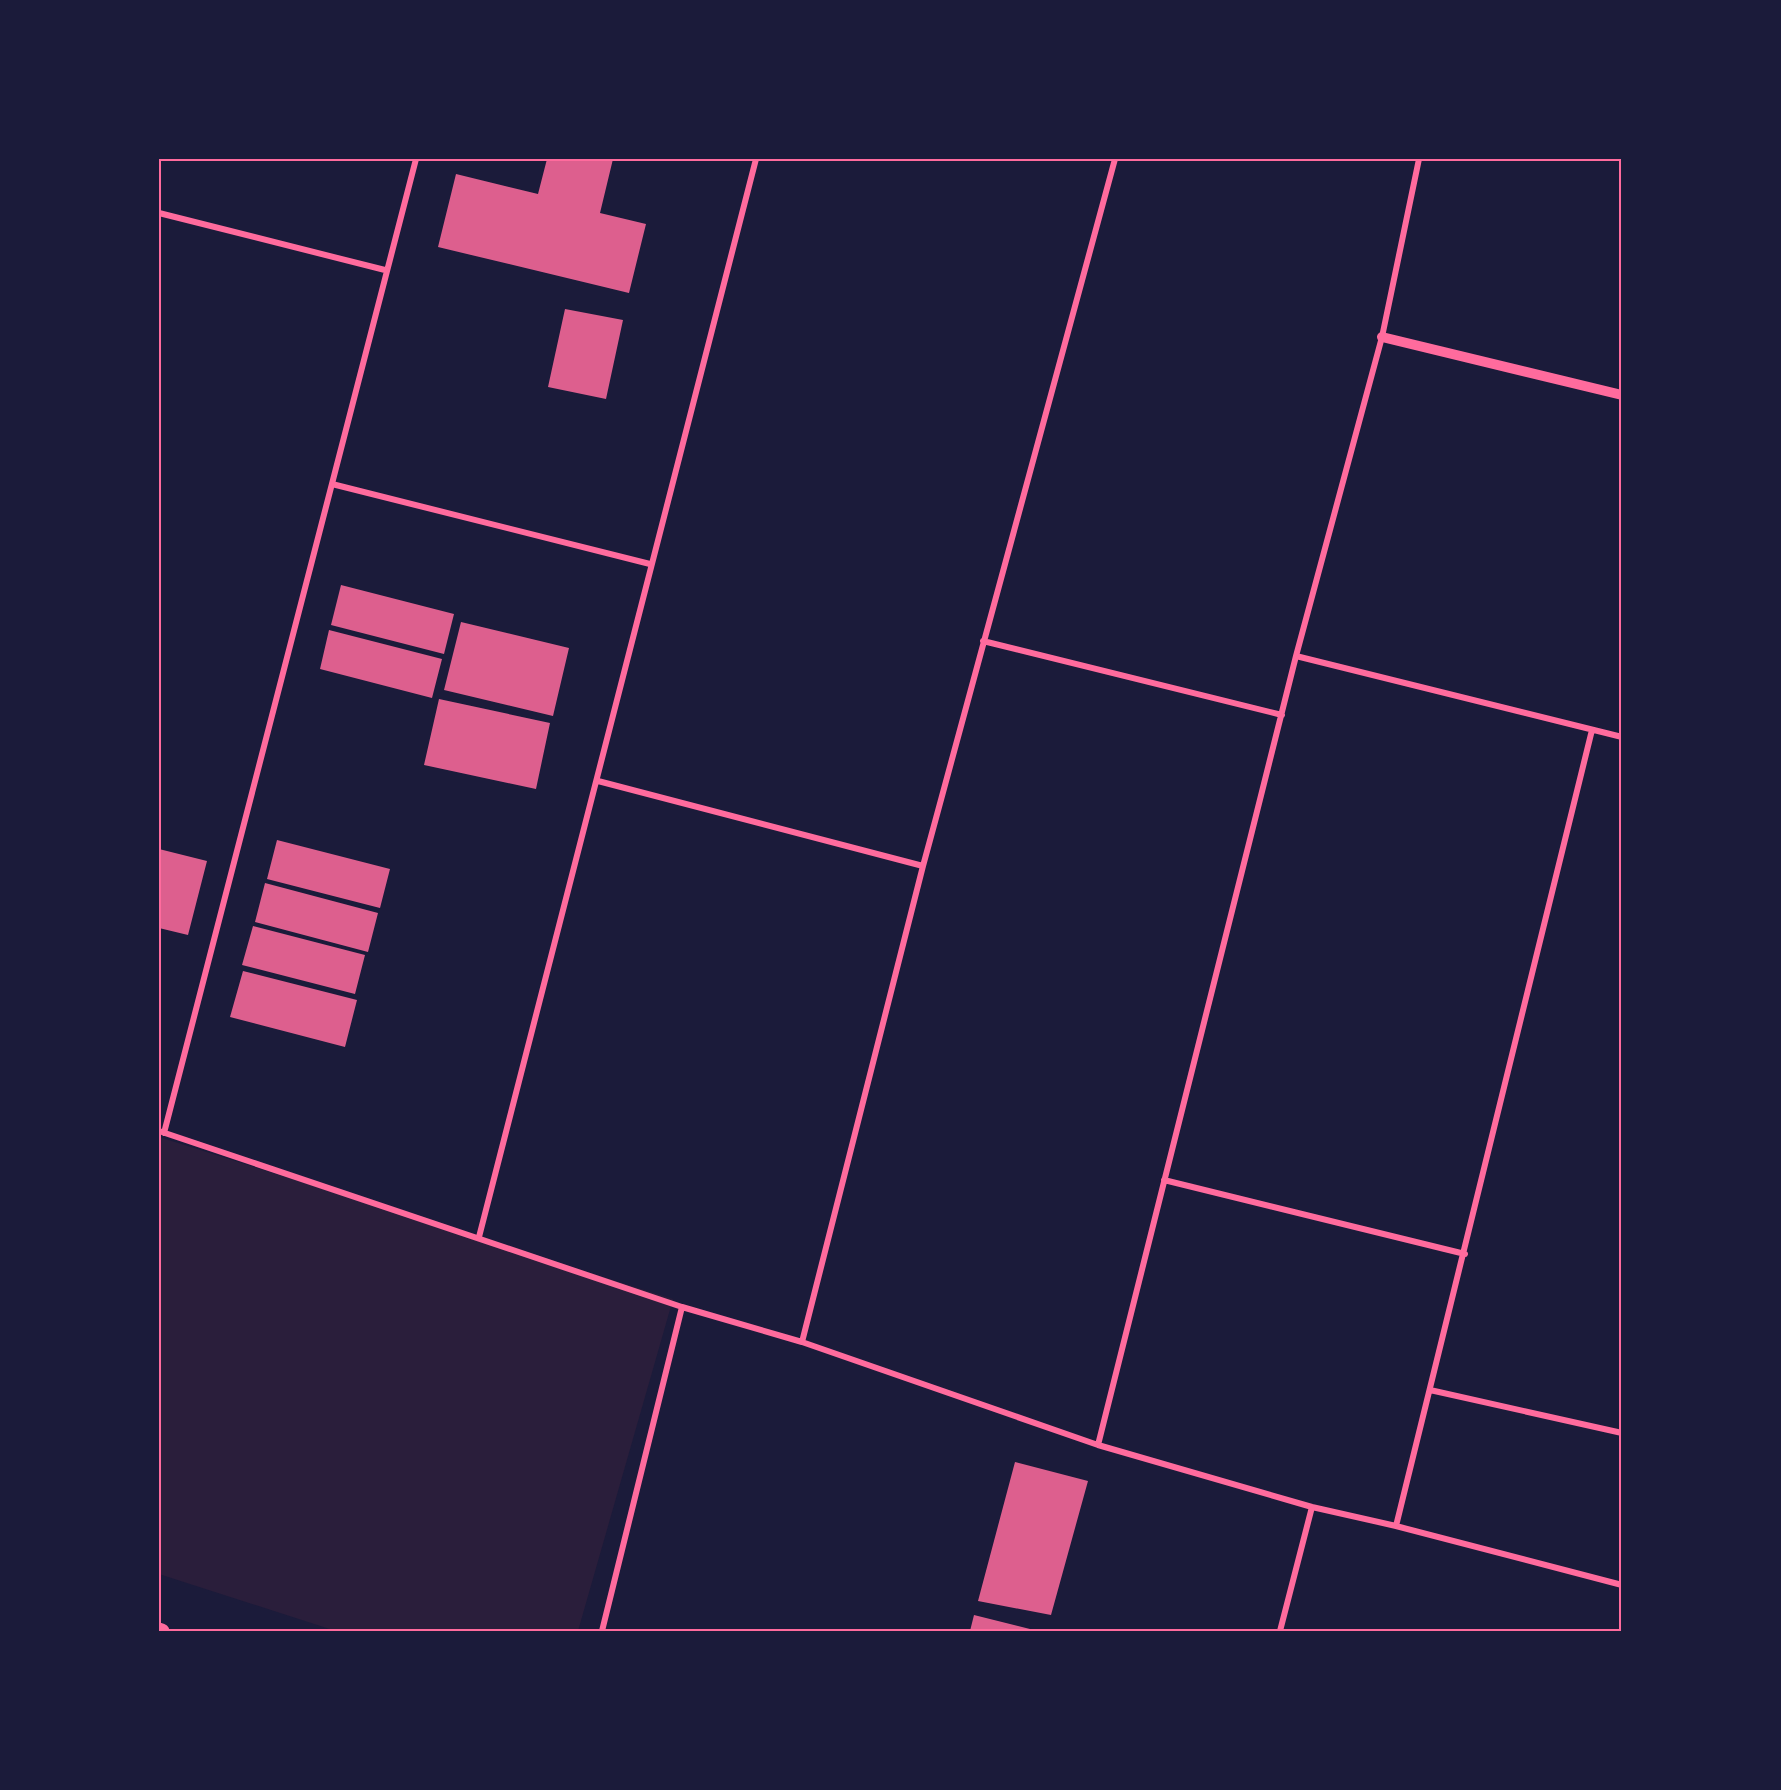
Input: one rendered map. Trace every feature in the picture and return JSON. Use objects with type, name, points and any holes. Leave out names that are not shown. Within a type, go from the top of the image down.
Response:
[{"type":"street","points":[[416,159],[162,1132],[682,1306],[802,1342],[1098,1445],[1312,1507],[1396,1526],[1622,1585]]},
{"type":"street","points":[[479,1237],[598,781],[650,564],[756,159]]},
{"type":"street","points":[[802,1342],[922,866],[1115,159]]},
{"type":"street","points":[[1098,1445],[1296,656],[1382,337],[1419,159]]},
{"type":"street","points":[[159,213],[386,270]]},
{"type":"street","points":[[1382,337],[1622,395]]},
{"type":"street","points":[[332,484],[650,564]]},
{"type":"street","points":[[983,641],[1282,715]]},
{"type":"street","points":[[1296,656],[1622,737]]},
{"type":"street","points":[[1396,1526],[1592,730]]},
{"type":"street","points":[[598,781],[922,866]]},
{"type":"street","points":[[1164,1180],[1464,1254]]},
{"type":"street","points":[[602,1631],[682,1306]]},
{"type":"street","points":[[1430,1390],[1622,1433]]},
{"type":"street","points":[[1280,1631],[1312,1507]]},
{"type":"shaded area","points":[[159,1137],[673,1299],[578,1631],[336,1631],[159,1574]]},
{"type":"building","points":[[547,159],[613,159],[600,213],[646,224],[629,293],[438,247],[456,174],[538,194]]},
{"type":"building","points":[[565,309],[623,320],[606,399],[548,387]]},
{"type":"building","points":[[341,585],[454,614],[444,654],[331,625]]},
{"type":"building","points":[[461,622],[569,648],[553,716],[444,690]]},
{"type":"building","points":[[329,630],[442,659],[432,698],[320,669]]},
{"type":"building","points":[[439,699],[550,723],[536,789],[424,765]]},
{"type":"building","points":[[277,840],[390,869],[380,908],[267,879]]},
{"type":"building","points":[[159,849],[207,861],[188,935],[159,928]]},
{"type":"building","points":[[265,883],[378,913],[368,952],[255,922]]},
{"type":"building","points":[[253,926],[365,955],[355,994],[242,965]]},
{"type":"building","points":[[243,971],[357,1000],[345,1047],[230,1017]]},
{"type":"building","points":[[1015,1462],[1088,1481],[1051,1615],[978,1601]]},
{"type":"building","points":[[974,1615],[1034,1630],[1034,1631],[970,1631]]}]
